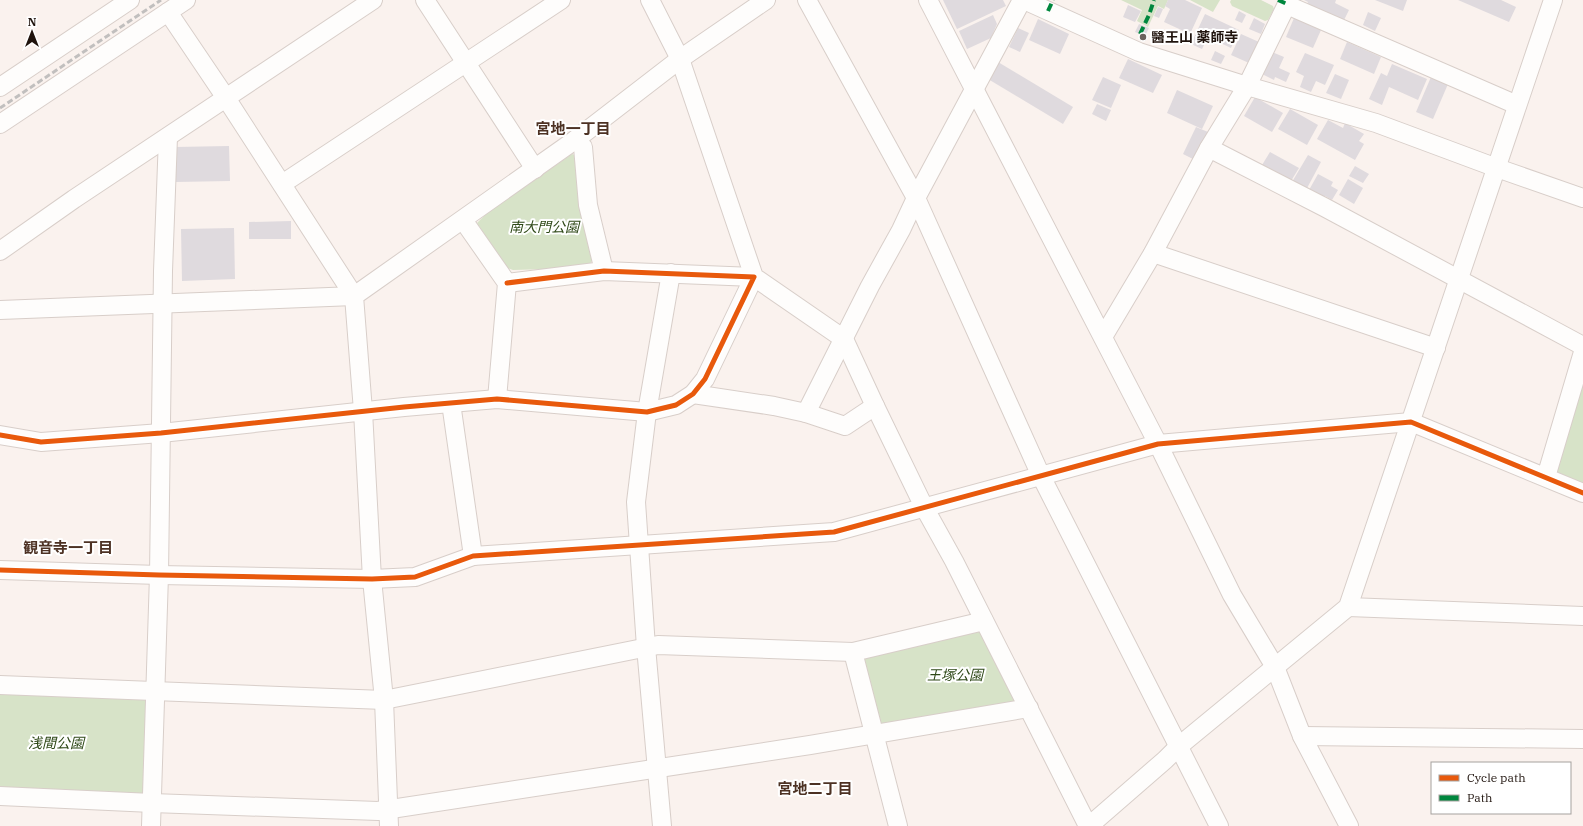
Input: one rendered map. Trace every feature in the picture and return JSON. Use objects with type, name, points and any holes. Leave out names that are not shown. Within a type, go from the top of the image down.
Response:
[{"type":"street","points":[[0,87],[110,7],[130,0]]},
{"type":"street","points":[[0,124],[186,0]]},
{"type":"street","points":[[0,252],[74,199],[373,0]]},
{"type":"street","points":[[425,0],[535,169]]},
{"type":"street","points":[[282,184],[561,0]]},
{"type":"street","points":[[0,435],[41,442],[161,434],[363,411],[497,399],[647,412],[676,405],[693,394],[705,378],[754,277],[680,59],[650,0]]},
{"type":"street","points":[[0,310],[354,296],[576,140],[680,59],[766,0]]},
{"type":"street","points":[[807,0],[916,198],[1041,476],[1179,746],[1218,826]]},
{"type":"street","points":[[928,0],[1158,444],[1232,594],[1275,667],[1302,736],[1349,826]]},
{"type":"street","points":[[806,413],[901,230],[916,198],[1023,0],[1139,52],[1247,86],[1376,123],[1583,198]]},
{"type":"street","points":[[507,283],[604,271],[754,277],[844,339],[924,507],[1029,708],[1088,826],[1165,760],[1179,746],[1348,607],[1553,0]]},
{"type":"street","points":[[1103,337],[1153,253],[1209,148],[1247,86],[1288,2],[1518,104]]},
{"type":"street","points":[[168,12],[226,98],[354,296],[363,411],[372,579],[384,700],[389,817]]},
{"type":"street","points":[[151,826],[159,575],[163,304],[168,137]]},
{"type":"street","points":[[576,140],[583,147],[588,205],[604,271]]},
{"type":"street","points":[[1209,148],[1583,346]]},
{"type":"street","points":[[463,220],[507,283],[497,399]]},
{"type":"street","points":[[1153,253],[1436,348]]},
{"type":"street","points":[[662,826],[646,648],[636,502],[647,412],[671,273]]},
{"type":"street","points":[[1546,477],[1583,352]]},
{"type":"street","points":[[693,394],[774,406],[806,413],[845,426],[875,406]]},
{"type":"street","points":[[451,403],[473,556]]},
{"type":"street","points":[[0,570],[372,579],[415,577],[473,556],[834,532],[1158,444],[1411,422],[1583,493]]},
{"type":"street","points":[[1348,607],[1583,616]]},
{"type":"street","points":[[0,686],[384,700],[658,645],[853,652],[984,621]]},
{"type":"street","points":[[853,652],[898,826]]},
{"type":"street","points":[[0,796],[378,811],[389,817],[657,767],[874,734],[1029,708]]},
{"type":"street","points":[[1302,736],[1583,739]]},
{"type":"green space","points":[[1121,0],[1168,0],[1164,9],[1158,6],[1148,27],[1137,21],[1142,10]]},
{"type":"green space","points":[[1190,0],[1220,0],[1213,12]]},
{"type":"green space","points":[[1231,0],[1261,0],[1273,6],[1274,9],[1268,20],[1265,21],[1232,6],[1230,2]]},
{"type":"green space","name":"南大門公園","points":[[572,154],[578,156],[592,261],[586,268],[513,270],[507,268],[477,223],[488,212]]},
{"type":"green space","points":[[1583,381],[1583,484],[1555,471]]},
{"type":"green space","name":"王塚公園","points":[[983,626],[1021,705],[877,730],[859,655]]},
{"type":"green space","name":"浅間公園","points":[[0,689],[151,696],[148,798],[0,792]]},
{"type":"building","points":[[943,0],[1003,0],[1006,6],[957,29]]},
{"type":"building","points":[[1168,0],[1185,0],[1202,8],[1190,34],[1164,22],[1170,9],[1165,6]]},
{"type":"building","points":[[1304,0],[1336,0],[1335,3],[1349,10],[1344,20],[1307,4],[1308,2]]},
{"type":"building","points":[[1375,0],[1407,0],[1403,11]]},
{"type":"building","points":[[1458,0],[1501,0],[1516,7],[1509,22]]},
{"type":"building","points":[[1128,5],[1141,11],[1135,22],[1123,17]]},
{"type":"building","points":[[1158,7],[1163,9],[1159,18],[1154,16]]},
{"type":"building","points":[[1239,11],[1246,15],[1242,23],[1235,20]]},
{"type":"building","points":[[1368,12],[1381,18],[1375,31],[1363,25]]},
{"type":"building","points":[[1205,14],[1239,30],[1231,48],[1202,34],[1200,38],[1206,41],[1202,49],[1191,44]]},
{"type":"building","points":[[993,15],[997,24],[991,38],[967,49],[959,31]]},
{"type":"building","points":[[1254,18],[1265,24],[1261,34],[1249,29]]},
{"type":"building","points":[[1294,18],[1321,30],[1313,48],[1286,37]]},
{"type":"building","points":[[1038,19],[1069,34],[1060,54],[1029,40]]},
{"type":"building","points":[[1139,24],[1149,28],[1145,36],[1135,32]]},
{"type":"building","points":[[1018,28],[1029,33],[1020,52],[1009,47]]},
{"type":"building","points":[[1241,34],[1259,42],[1249,63],[1231,55]]},
{"type":"building","points":[[1347,42],[1381,57],[1374,74],[1340,59]]},
{"type":"building","points":[[1215,51],[1225,56],[1221,64],[1211,60]]},
{"type":"building","points":[[1272,52],[1284,57],[1279,68],[1290,73],[1286,82],[1275,77],[1274,80],[1262,74]]},
{"type":"building","points":[[1305,53],[1334,65],[1325,85],[1316,81],[1311,92],[1300,87],[1304,76],[1296,72]]},
{"type":"building","points":[[1128,59],[1162,75],[1153,93],[1119,78]]},
{"type":"building","points":[[998,62],[1073,107],[1063,124],[988,79]]},
{"type":"building","points":[[1392,64],[1427,79],[1418,100],[1389,87],[1382,105],[1369,99],[1381,73],[1387,76]]},
{"type":"building","points":[[1335,74],[1349,80],[1341,99],[1326,93]]},
{"type":"building","points":[[1103,77],[1121,85],[1111,108],[1092,100]]},
{"type":"building","points":[[1431,77],[1448,84],[1433,119],[1416,112]]},
{"type":"building","points":[[1177,90],[1213,106],[1202,129],[1167,113]]},
{"type":"building","points":[[1255,97],[1283,113],[1272,132],[1244,116]]},
{"type":"building","points":[[1097,104],[1111,110],[1106,121],[1092,114]]},
{"type":"building","points":[[1290,109],[1318,125],[1307,145],[1278,129]]},
{"type":"building","points":[[1328,120],[1343,128],[1345,123],[1364,134],[1359,141],[1364,144],[1355,160],[1317,139]]},
{"type":"building","points":[[1196,127],[1208,132],[1195,160],[1183,154]]},
{"type":"building","points":[[229,146],[230,181],[176,182],[175,147]]},
{"type":"building","points":[[1270,152],[1299,168],[1291,181],[1262,165]]},
{"type":"building","points":[[1308,155],[1321,162],[1306,190],[1292,182]]},
{"type":"building","points":[[1355,166],[1369,174],[1363,183],[1349,176]]},
{"type":"building","points":[[1318,174],[1333,182],[1331,186],[1338,190],[1332,200],[1325,196],[1323,198],[1309,190]]},
{"type":"building","points":[[1348,179],[1363,188],[1354,204],[1339,195]]},
{"type":"building","points":[[291,221],[291,239],[249,239],[249,222]]},
{"type":"building","points":[[234,228],[235,279],[182,281],[181,229]]},
{"type":"railway","points":[[0,108],[161,0]]},
{"type":"marked path","points":[[1048,11],[1053,0]]},
{"type":"marked path","points":[[1140,34],[1154,0]]},
{"type":"marked path","points":[[1278,0],[1287,4]]},
{"type":"cycle path","points":[[0,435],[41,442],[161,433],[404,407],[497,399],[647,412],[676,405],[693,394],[705,379],[754,277],[604,271],[507,283]]},
{"type":"cycle path","points":[[0,570],[372,579],[415,577],[473,556],[834,532],[1158,444],[1411,422],[1583,493]]},
{"type":"place","name":"醫王山 薬師寺","points":[[1143,37]]},
{"type":"district","name":"宮地一丁目","points":[[573,129]]},
{"type":"district","name":"観音寺一丁目","points":[[68,548]]},
{"type":"district","name":"宮地二丁目","points":[[815,789]]}]
